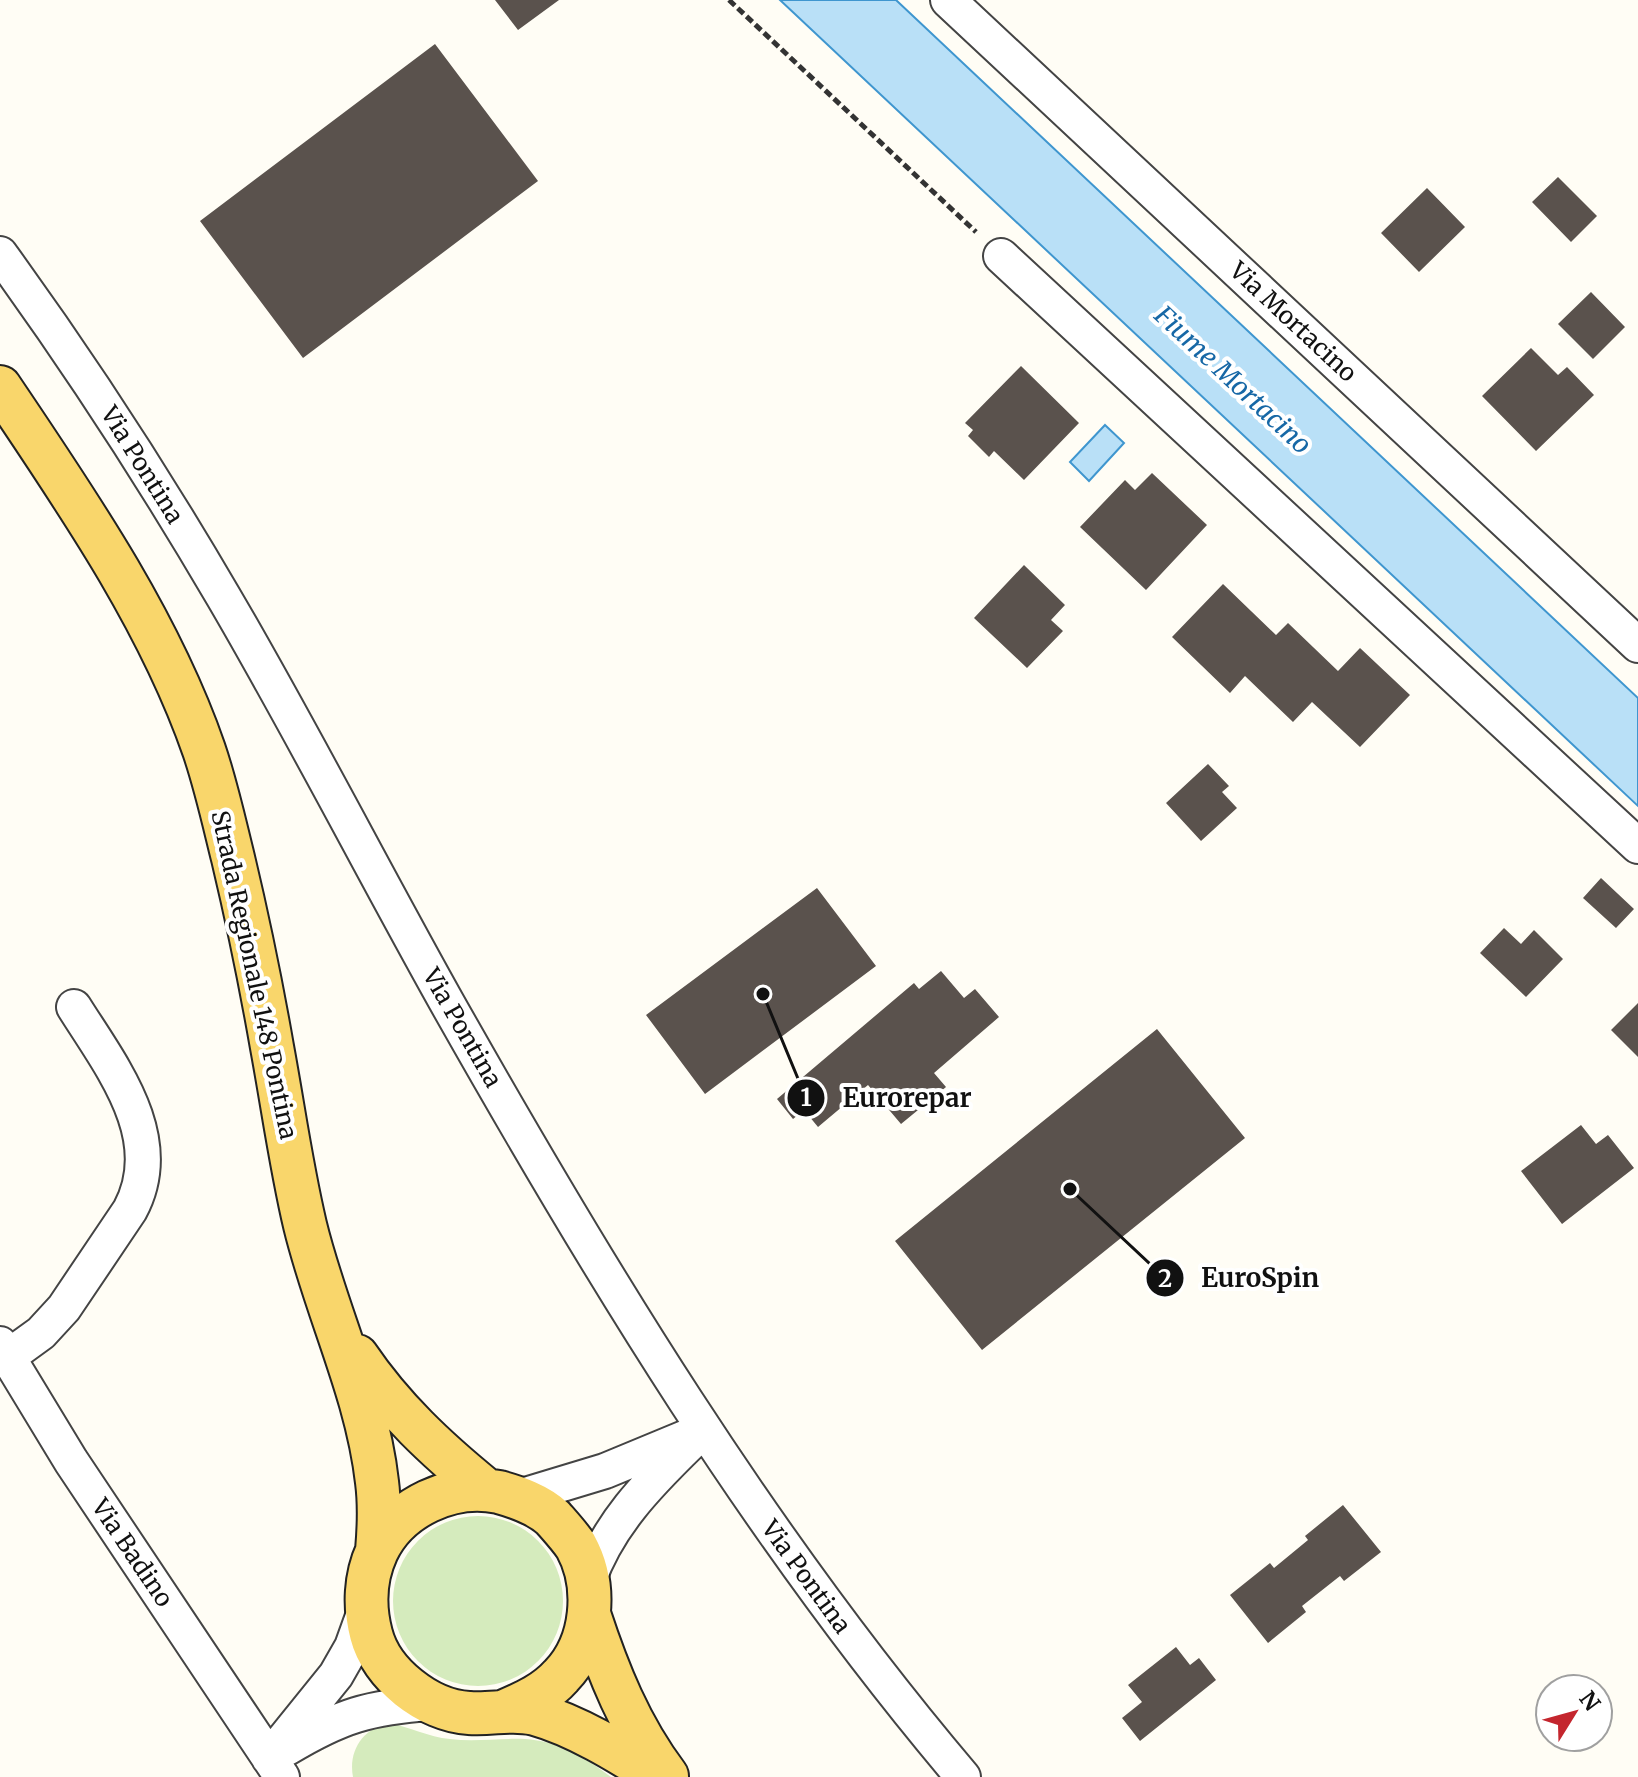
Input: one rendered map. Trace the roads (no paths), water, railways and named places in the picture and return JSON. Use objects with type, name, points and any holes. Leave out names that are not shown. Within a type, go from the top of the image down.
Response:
[{"type":"main road","name":"Strada Regionale 148 Pontina","points":[[0,387],[50,461],[127,587],[166,660],[204,752],[225,824],[250,931],[301,1206],[314,1259],[360,1398],[373,1458],[378,1501],[377,1551],[368,1579],[366,1608],[372,1638],[385,1665],[406,1687],[431,1703],[467,1713],[505,1711],[534,1714],[613,1750],[659,1777]]},
{"type":"main road","name":"Strada Regionale 148 Pontina","points":[[336,1325],[368,1372],[437,1450],[502,1493],[551,1516],[575,1546],[601,1651],[622,1701],[667,1777]]},
{"type":"main road","name":"Strada Regionale 148 Pontina","points":[[377,1551],[396,1524],[422,1504],[453,1492],[502,1493]]},
{"type":"main road","name":"Strada Regionale 148 Pontina","points":[[505,1711],[536,1698],[562,1676],[581,1647],[589,1598]]},
{"type":"street","name":"Via Mortacino","points":[[948,0],[1638,645]]},
{"type":"street","name":"Via Pontina","points":[[0,254],[104,404],[214,581],[504,1102],[704,1430],[806,1579],[963,1777]]},
{"type":"street","points":[[1001,256],[1638,846]]},
{"type":"street","points":[[4,1351],[41,1333],[64,1308],[130,1210],[141,1182],[143,1143],[132,1106],[74,1007]]},
{"type":"street","name":"Via Badino","points":[[4,1351],[65,1450],[276,1768]]},
{"type":"street","points":[[502,1493],[605,1471],[704,1430]]},
{"type":"street","points":[[589,1598],[596,1559],[618,1521],[704,1430]]},
{"type":"street","points":[[276,1768],[352,1647],[366,1608]]},
{"type":"street","points":[[276,1768],[316,1730],[339,1720],[380,1708],[431,1703]]},
{"type":"water","name":"Fiume Mortacino","points":[[780,0],[896,0],[1638,698],[1638,806]]},
{"type":"water","points":[[1105,425],[1124,443],[1089,481],[1070,462]]},
{"type":"place","name":"Eurorepar","points":[[763,994]]},
{"type":"place","name":"EuroSpin","points":[[1070,1189]]}]
